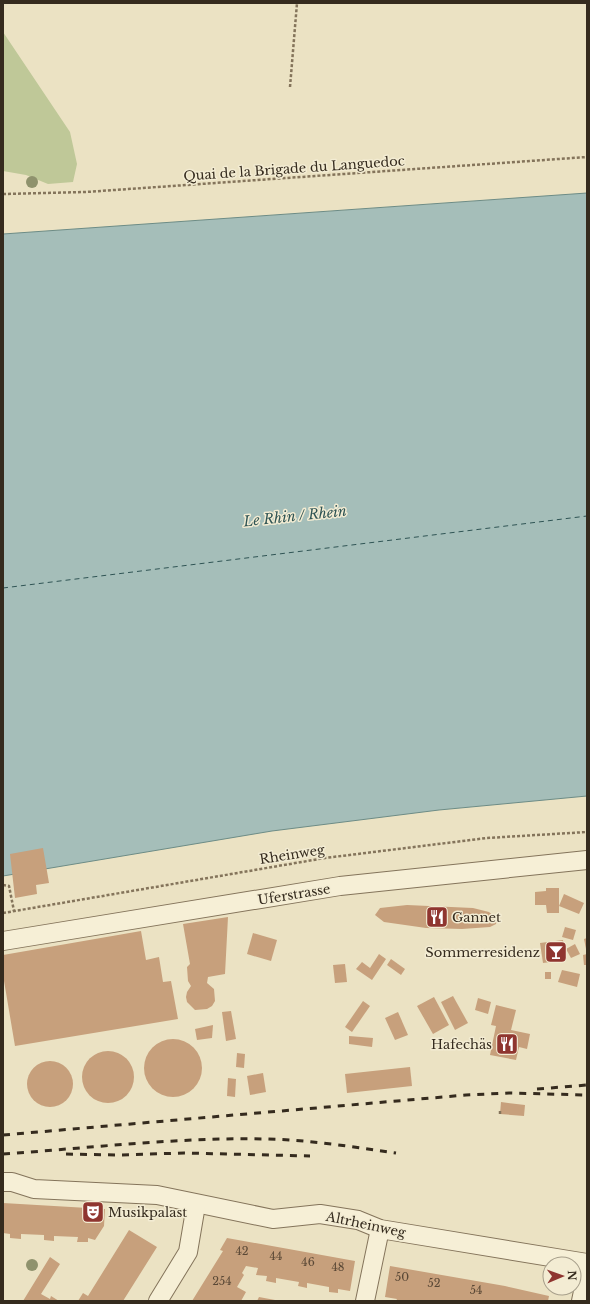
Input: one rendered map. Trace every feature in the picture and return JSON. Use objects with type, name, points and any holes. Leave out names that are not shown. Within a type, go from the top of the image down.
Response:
[{"type":"street","name":"Uferstrasse","points":[[3,941],[340,886],[587,860]]},
{"type":"street","name":"Altrheinweg","points":[[3,1182],[12,1182],[34,1189],[143,1194],[273,1219],[320,1214],[358,1220],[380,1229],[587,1263]]},
{"type":"street","points":[[158,1301],[188,1252],[196,1205]]},
{"type":"street","points":[[365,1301],[380,1229]]},
{"type":"street","points":[[581,1301],[587,1272]]},
{"type":"path","points":[[290,87],[296,3]]},
{"type":"path","name":"Quai de la Brigade du Languedoc","points":[[3,194],[86,192],[587,157]]},
{"type":"path","name":"Rheinweg","points":[[3,913],[325,858],[486,838],[587,832]]},
{"type":"path","points":[[3,885],[9,886],[14,911]]},
{"type":"green space","points":[[3,32],[70,132],[77,164],[73,182],[48,184],[26,175],[3,171]]},
{"type":"water","name":"Le Rhin / Rhein","points":[[587,193],[587,796],[439,810],[272,831],[3,876],[3,234]]},
{"type":"building","points":[[43,848],[49,883],[36,885],[37,894],[15,898],[10,854]]},
{"type":"building","points":[[546,888],[559,888],[559,913],[547,913],[546,905],[535,905],[535,892],[546,891]]},
{"type":"building","points":[[564,894],[584,903],[579,914],[559,906]]},
{"type":"building","name":"Gannet","points":[[407,905],[473,908],[489,912],[497,919],[496,924],[490,927],[462,929],[426,928],[384,922],[375,915],[380,908]]},
{"type":"building","points":[[228,917],[225,974],[208,977],[207,983],[214,989],[215,1001],[212,1006],[207,1009],[195,1010],[187,1002],[186,997],[191,986],[188,981],[187,967],[190,964],[183,924]]},
{"type":"building","points":[[565,927],[576,930],[573,940],[562,937]]},
{"type":"building","points":[[141,931],[146,960],[159,957],[163,982],[171,981],[178,1019],[15,1046],[3,975],[3,955]]},
{"type":"building","points":[[253,933],[277,940],[271,961],[247,954]]},
{"type":"building","points":[[587,938],[587,949],[586,949],[584,939]]},
{"type":"building","points":[[563,940],[565,960],[543,963],[540,943]]},
{"type":"building","points":[[575,944],[580,954],[571,958],[566,949]]},
{"type":"building","points":[[379,954],[386,959],[372,980],[356,969],[362,962],[370,968]]},
{"type":"building","points":[[587,954],[587,965],[584,965],[583,955]]},
{"type":"building","points":[[391,959],[405,969],[401,975],[387,965]]},
{"type":"building","points":[[345,964],[347,982],[335,983],[333,965]]},
{"type":"building","points":[[562,970],[580,974],[577,987],[558,982]]},
{"type":"building","points":[[545,972],[551,972],[551,979],[545,979]]},
{"type":"building","points":[[453,996],[468,1023],[455,1030],[441,1002]]},
{"type":"building","points":[[434,997],[449,1025],[433,1034],[417,1006]]},
{"type":"building","points":[[478,998],[491,1002],[488,1014],[475,1010]]},
{"type":"building","points":[[363,1001],[370,1006],[352,1032],[345,1027]]},
{"type":"building","points":[[496,1005],[516,1010],[511,1030],[530,1034],[527,1049],[519,1047],[516,1060],[490,1055],[496,1026],[491,1025]]},
{"type":"building","points":[[231,1011],[236,1039],[226,1041],[222,1012]]},
{"type":"building","points":[[398,1012],[408,1035],[395,1040],[385,1018]]},
{"type":"building","points":[[213,1025],[212,1038],[197,1040],[195,1029]]},
{"type":"building","points":[[349,1036],[373,1038],[372,1047],[349,1044]]},
{"type":"building","points":[[173,1039],[184,1041],[197,1052],[200,1057],[202,1068],[200,1079],[189,1092],[184,1095],[173,1097],[162,1095],[149,1084],[146,1079],[144,1068],[146,1057],[157,1044],[162,1041]]},
{"type":"building","points":[[103,1051],[113,1051],[122,1055],[130,1063],[134,1072],[134,1082],[130,1091],[122,1099],[113,1103],[103,1103],[94,1099],[86,1091],[82,1082],[82,1072],[86,1063],[94,1055]]},
{"type":"building","points":[[237,1053],[245,1054],[244,1068],[236,1067]]},
{"type":"building","points":[[45,1061],[55,1061],[63,1065],[69,1071],[73,1079],[73,1089],[69,1097],[63,1103],[55,1107],[45,1107],[37,1103],[31,1097],[27,1089],[27,1079],[31,1071],[37,1065]]},
{"type":"building","points":[[410,1067],[412,1086],[347,1093],[345,1074]]},
{"type":"building","points":[[263,1073],[266,1092],[250,1095],[247,1076]]},
{"type":"building","points":[[228,1078],[236,1079],[235,1097],[227,1096]]},
{"type":"building","points":[[501,1102],[525,1105],[524,1116],[500,1114]]},
{"type":"building","points":[[3,1203],[105,1209],[104,1226],[95,1240],[88,1238],[88,1242],[77,1242],[78,1237],[54,1236],[54,1241],[44,1240],[44,1235],[21,1234],[21,1239],[10,1238],[10,1234],[3,1233]]},
{"type":"building","points":[[129,1230],[157,1247],[123,1301],[78,1301],[83,1293],[88,1296]]},
{"type":"building","points":[[227,1238],[355,1261],[350,1291],[338,1289],[338,1293],[329,1292],[329,1287],[307,1283],[307,1288],[298,1286],[299,1282],[276,1278],[276,1283],[266,1281],[267,1276],[256,1275],[258,1268],[246,1266],[242,1273],[244,1275],[237,1287],[246,1292],[241,1301],[192,1301],[223,1251],[220,1250]]},
{"type":"building","points":[[50,1257],[60,1264],[41,1294],[50,1299],[51,1296],[59,1301],[23,1301]]},
{"type":"building","points":[[390,1266],[505,1286],[542,1294],[542,1296],[549,1296],[548,1301],[396,1301],[397,1299],[385,1297]]},
{"type":"building","points":[[259,1297],[275,1300],[275,1301],[257,1301]]},
{"type":"ferry route","points":[[3,588],[587,516]]},
{"type":"railway","points":[[537,1089],[587,1085]]},
{"type":"railway","points":[[3,1135],[466,1095],[509,1093],[587,1095]]},
{"type":"railway","points":[[3,1154],[168,1141],[234,1139],[299,1141],[396,1153]]},
{"type":"railway","points":[[66,1154],[118,1155],[184,1153],[310,1156]]},
{"type":"place","name":"Gannet","points":[[437,917]]},
{"type":"place","name":"Sommerresidenz","points":[[556,952]]},
{"type":"place","name":"Hafechäs","points":[[507,1044]]},
{"type":"place","name":"Musikpalast","points":[[93,1212]]}]
